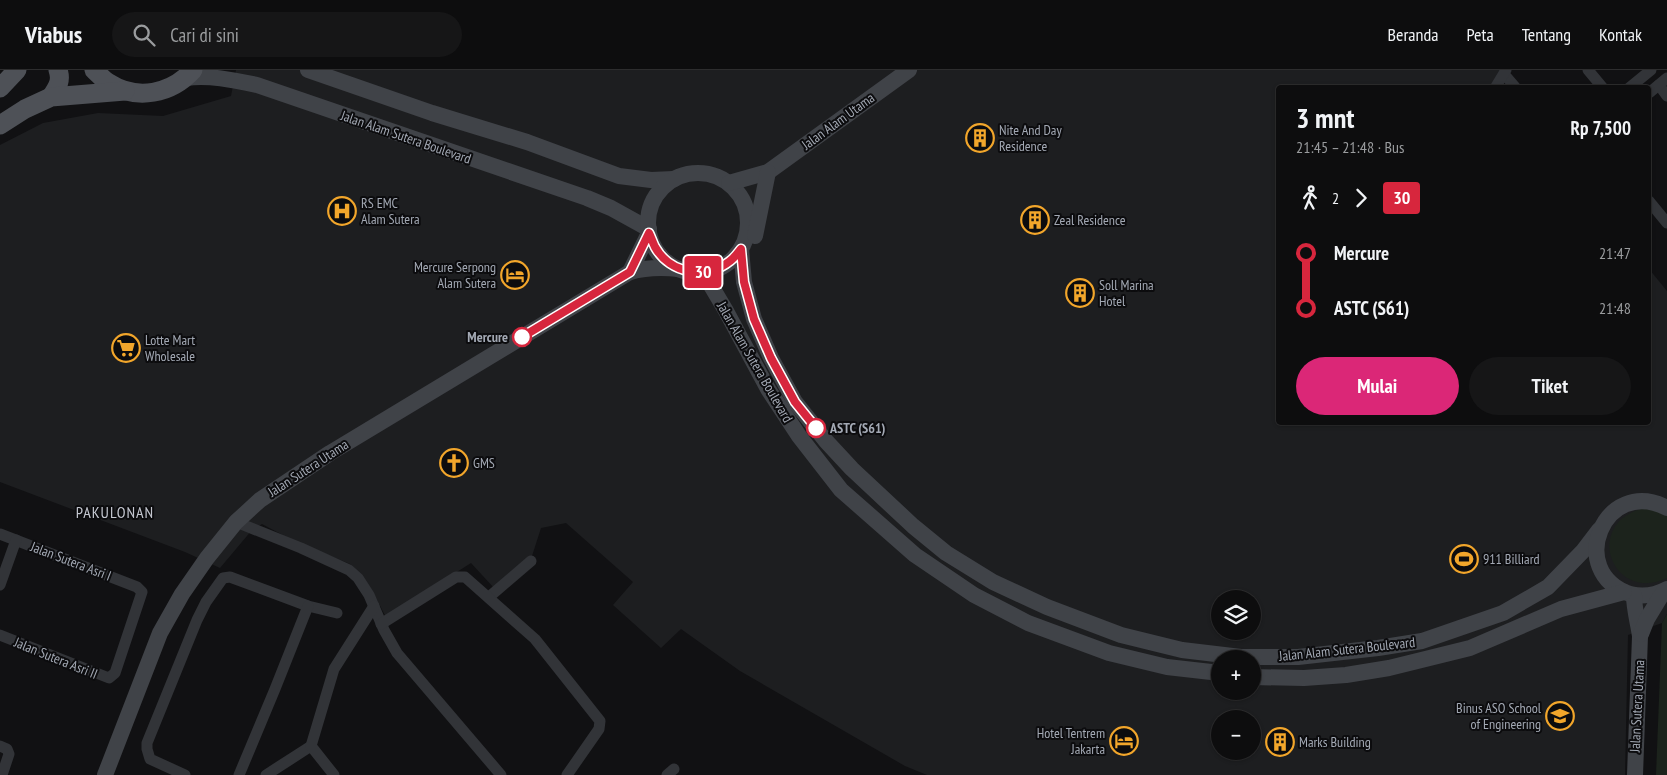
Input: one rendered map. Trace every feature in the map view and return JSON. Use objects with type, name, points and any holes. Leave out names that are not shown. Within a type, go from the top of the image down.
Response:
[{"type":"main road","points":[[0,88],[17,70]]},
{"type":"main road","points":[[51,98],[58,88],[60,80],[58,70]]},
{"type":"main road","points":[[94,70],[108,83],[125,91],[141,94],[157,92],[172,87],[189,74]]},
{"type":"main road","points":[[308,70],[432,113],[527,142],[619,176],[651,180],[674,179]]},
{"type":"main road","name":"Jalan Alam Utama","points":[[729,183],[768,172],[909,70]]},
{"type":"main road","name":"Jalan Alam Sutera Boulevard","points":[[189,74],[200,76],[217,74],[257,85],[587,198],[611,208],[649,231]]},
{"type":"main road","points":[[0,125],[25,109],[51,98],[125,91]]},
{"type":"main road","points":[[744,282],[768,172]]},
{"type":"main road","points":[[702,173],[716,176],[729,183],[739,194],[746,207],[748,221],[746,236],[741,249],[731,261],[718,269],[691,272],[665,260],[655,248],[649,231],[649,214],[653,200],[662,188],[674,179],[687,174],[702,173]]},
{"type":"main road","points":[[630,272],[649,231]]},
{"type":"main road","name":"Jalan Alam Sutera Boulevard","points":[[741,249],[744,282],[754,319],[771,358],[795,402],[826,441],[852,469],[913,526],[946,553],[993,582],[1047,607],[1121,635],[1182,650],[1241,657],[1298,657],[1422,641],[1503,613],[1548,588],[1583,551],[1608,516],[1622,505],[1640,501],[1657,503],[1667,508]]},
{"type":"main road","name":"Jalan Sutera Utama","points":[[105,775],[160,633],[182,594],[207,558],[236,522],[260,500],[330,453],[630,272],[659,266],[679,268]]},
{"type":"main road","name":"Jalan Alam Sutera Boulevard","points":[[703,272],[760,375],[799,436],[841,490],[914,555],[974,594],[1028,623],[1109,653],[1168,667],[1211,672]]},
{"type":"main road","points":[[1599,530],[1596,544],[1597,559],[1602,572],[1612,584],[1629,593]]},
{"type":"main road","name":"Jalan Alam Sutera Boulevard","points":[[1261,677],[1295,678],[1346,675],[1412,663],[1470,648],[1561,609],[1629,593],[1649,596],[1666,590]]},
{"type":"main road","name":"Jalan Sutera Utama","points":[[1640,636],[1647,619],[1666,590]]},
{"type":"main road","name":"Jalan Sutera Utama","points":[[1629,593],[1634,606],[1640,636],[1635,775]]},
{"type":"street","points":[[1588,70],[1600,85]]},
{"type":"street","points":[[1633,85],[1652,70]]},
{"type":"street","points":[[1497,85],[1505,72],[1514,85]]},
{"type":"street","points":[[1651,92],[1663,82],[1667,96]]},
{"type":"street","points":[[1651,203],[1667,223]]},
{"type":"street","points":[[236,522],[331,560],[349,570],[358,578],[397,653],[501,775]]},
{"type":"street","name":"Jalan Sutera Asri I","points":[[0,534],[142,590],[142,595],[112,677]]},
{"type":"street","points":[[0,585],[16,540]]},
{"type":"street","points":[[489,597],[531,561]]},
{"type":"street","points":[[183,775],[150,759],[147,743],[197,620],[206,602],[223,578],[230,577],[308,606],[337,613]]},
{"type":"street","points":[[382,624],[456,577],[465,577],[535,639],[600,721],[598,729],[567,775]]},
{"type":"street","points":[[238,775],[308,606]]},
{"type":"street","points":[[266,775],[311,746],[334,669],[374,606]]},
{"type":"street","name":"Jalan Sutera Asri II","points":[[0,635],[107,678],[112,677]]},
{"type":"street","points":[[0,746],[7,749],[9,754],[2,775]]},
{"type":"street","points":[[311,746],[334,775]]},
{"type":"shaded area","points":[[236,70],[1505,70],[1494,85],[1276,85],[1276,425],[1651,425],[1651,271],[1667,291],[1667,614],[1662,623],[1628,635],[1625,775],[927,775],[905,766],[740,671],[681,629],[661,648],[613,605],[633,582],[566,523],[541,528],[532,556],[494,588],[471,563],[386,617],[370,587],[350,564],[292,540],[262,524],[252,530],[220,568],[185,552],[0,482],[0,145],[43,123],[98,113],[163,116],[231,96]]},
{"type":"shaded area","points":[[1644,508],[1667,514],[1667,578],[1648,583],[1632,580],[1619,571],[1612,559],[1609,544],[1613,529],[1625,517]]},
{"type":"shaded area","points":[[1667,614],[1667,775],[1656,775],[1662,623]]},
{"type":"bus line","name":"30","points":[[522,337],[630,272],[649,233],[655,248],[665,260],[691,272],[718,269],[731,261],[741,249],[744,282],[754,319],[771,358],[795,402],[816,428]]},
{"type":"place","name":"Nite And Day Residence","points":[[980,138]]},
{"type":"place","name":"RS EMC Alam Sutera","points":[[342,211]]},
{"type":"place","name":"Zeal Residence","points":[[1035,220]]},
{"type":"place","name":"Mercure Serpong Alam Sutera","points":[[515,275]]},
{"type":"place","name":"Soll Marina Hotel","points":[[1080,293]]},
{"type":"place","name":"Mercure","points":[[522,337]]},
{"type":"place","name":"Lotte Mart Wholesale","points":[[126,348]]},
{"type":"place","name":"ASTC (S61)","points":[[816,428]]},
{"type":"place","name":"GMS","points":[[454,463]]},
{"type":"place","name":"911 Billiard","points":[[1464,559]]},
{"type":"place","name":"Binus ASO School of Engineering","points":[[1560,716]]},
{"type":"place","name":"Hotel Tentrem Jakarta","points":[[1124,741]]},
{"type":"place","name":"Marks Building","points":[[1280,742]]},
{"type":"district","name":"PAKULONAN","points":[[115,512]]}]
